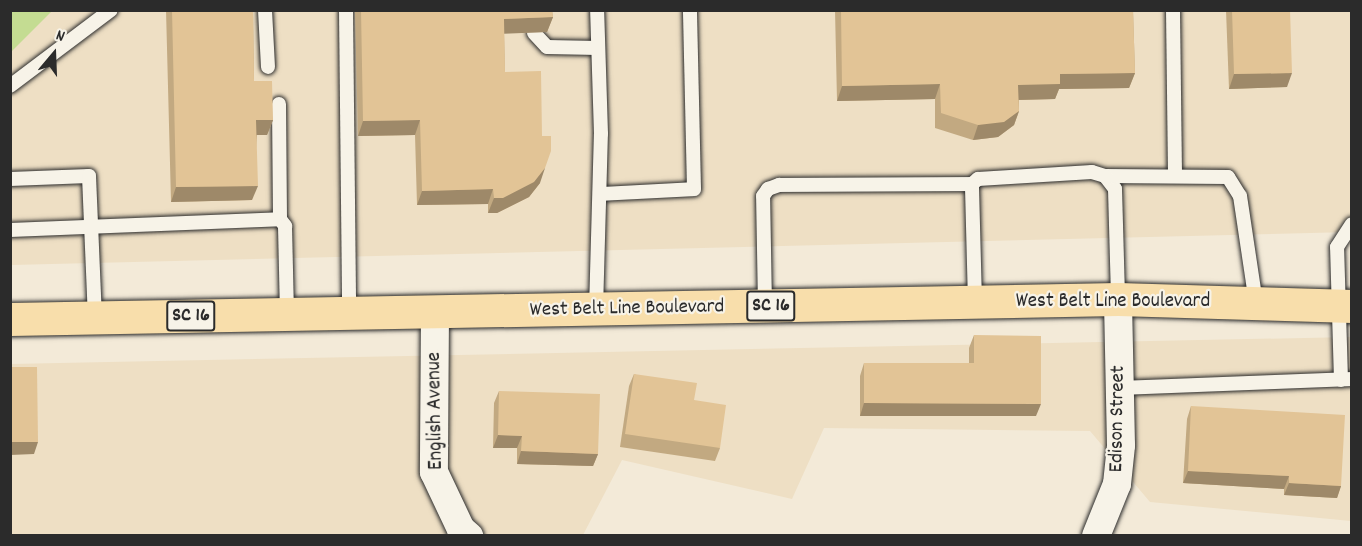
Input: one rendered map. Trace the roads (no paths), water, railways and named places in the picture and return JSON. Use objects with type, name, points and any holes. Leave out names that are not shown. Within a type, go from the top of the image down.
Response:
[{"type":"main road","name":"West Belt Line Boulevard","points":[[10,319],[349,315],[1118,299],[1345,306]]},
{"type":"street","name":"Edison Street","points":[[1096,536],[1117,484],[1120,388],[1118,299]]},
{"type":"street","name":"English Avenue","points":[[435,313],[434,472],[461,529],[469,536]]},
{"type":"lane","points":[[10,86],[111,10]]},
{"type":"lane","points":[[265,10],[268,67]]},
{"type":"lane","points":[[346,10],[349,315]]},
{"type":"lane","points":[[596,310],[600,194],[597,10]]},
{"type":"lane","points":[[600,194],[694,189],[690,10]]},
{"type":"lane","points":[[1173,10],[1175,176]]},
{"type":"lane","points":[[534,33],[547,47],[598,48]]},
{"type":"lane","points":[[279,104],[280,219],[285,226],[287,315]]},
{"type":"lane","points":[[765,306],[763,196],[768,189],[779,185],[972,184],[978,180],[1092,172],[1105,176],[1219,175],[1235,183],[1256,303]]},
{"type":"lane","points":[[10,179],[89,176],[95,318]]},
{"type":"lane","points":[[1105,176],[1115,189],[1118,299]]},
{"type":"lane","points":[[972,184],[975,302]]},
{"type":"lane","points":[[10,230],[280,219]]},
{"type":"lane","points":[[1120,388],[1346,379],[1345,306],[1337,247],[1352,224]]}]
